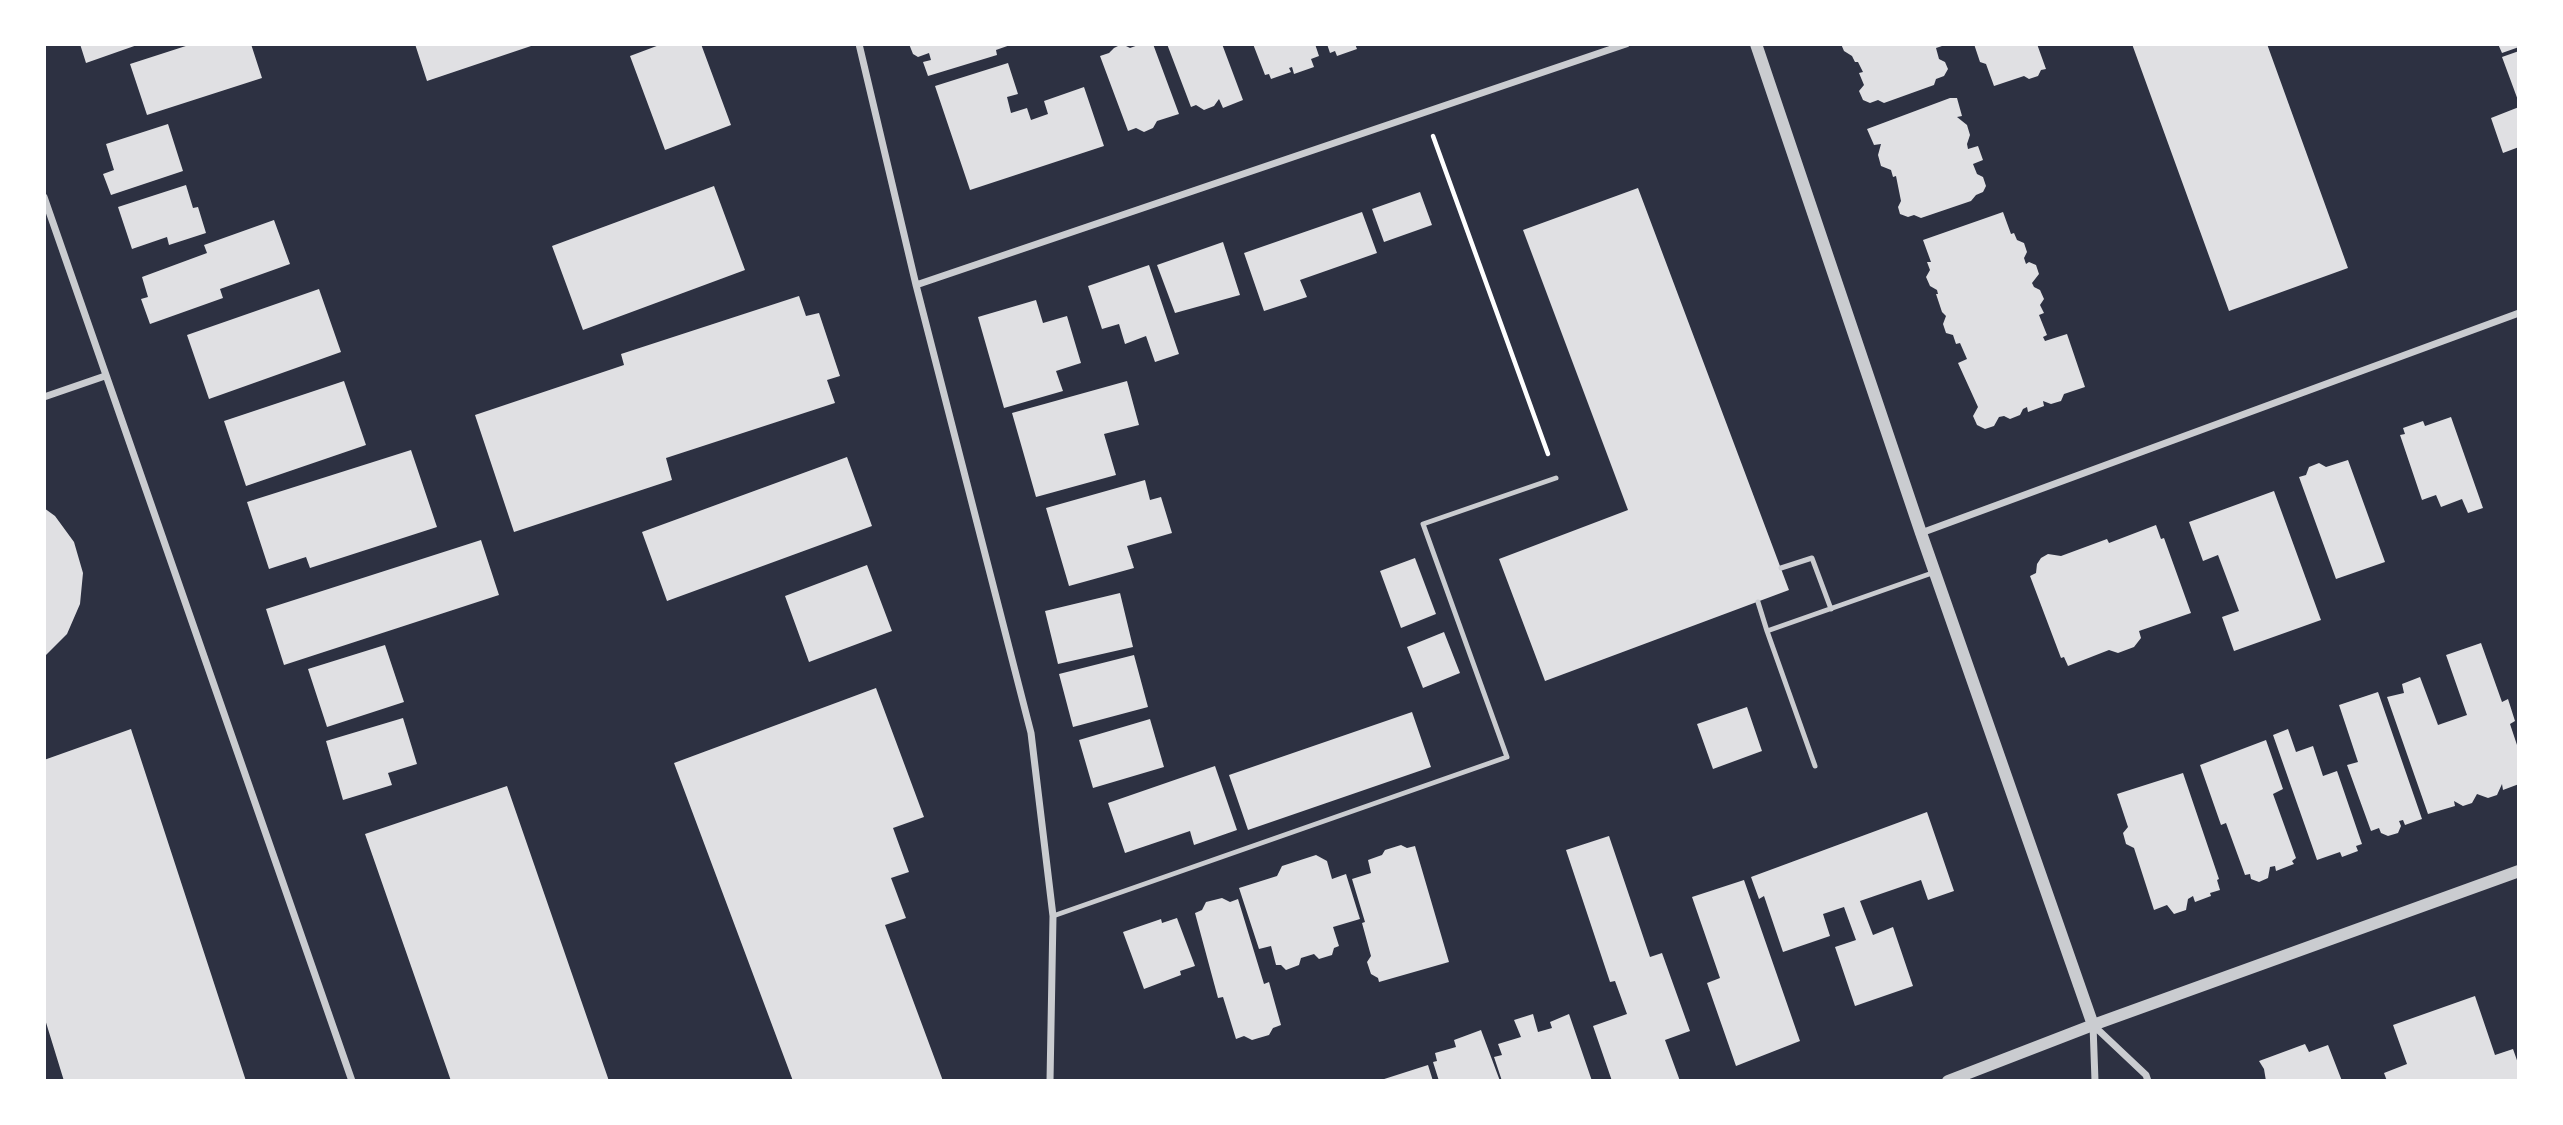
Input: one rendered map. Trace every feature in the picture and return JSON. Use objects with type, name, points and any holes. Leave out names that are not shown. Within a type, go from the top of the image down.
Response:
[{"type":"street","points":[[859,44],[916,285],[1031,733],[1053,916],[1050,1081]]},
{"type":"street","points":[[916,285],[1626,44]]},
{"type":"street","points":[[1756,44],[1921,533],[2093,1025],[2095,1081]]},
{"type":"street","points":[[44,197],[352,1081]]},
{"type":"street","points":[[1921,533],[2519,313]]},
{"type":"street","points":[[44,397],[105,376]]},
{"type":"street","points":[[1948,1081],[2093,1025],[2519,871]]},
{"type":"street","points":[[2093,1025],[2146,1075],[2148,1081]]},
{"type":"lane","points":[[1053,916],[1507,757],[1423,524],[1556,478]]},
{"type":"lane","points":[[1780,568],[1812,558],[1831,609]]},
{"type":"lane","points":[[1768,631],[1935,572]]},
{"type":"lane","points":[[1758,602],[1815,766]]},
{"type":"path","points":[[1424,112],[1556,478]]},
{"type":"building","points":[[80,44],[140,44],[86,63]]},
{"type":"building","points":[[192,44],[251,44],[262,78],[147,115],[130,64]]},
{"type":"building","points":[[415,44],[537,44],[427,81]]},
{"type":"building","points":[[662,44],[701,44],[731,125],[665,150],[630,56]]},
{"type":"building","points":[[909,44],[1013,44],[996,50],[997,55],[928,76],[923,62],[931,60],[929,53],[918,57],[913,54]]},
{"type":"building","points":[[1122,44],[1130,48],[1153,44],[1179,114],[1157,121],[1153,128],[1144,132],[1136,128],[1128,131],[1100,56]]},
{"type":"building","points":[[1167,44],[1222,44],[1243,100],[1223,108],[1219,99],[1214,106],[1204,110],[1196,105],[1191,107]]},
{"type":"building","points":[[1253,44],[1315,44],[1319,56],[1311,59],[1314,67],[1294,74],[1292,67],[1289,68],[1291,72],[1271,79],[1269,74],[1265,75]]},
{"type":"building","points":[[1327,44],[1355,44],[1357,49],[1337,56],[1335,51],[1330,53]]},
{"type":"building","points":[[1841,44],[1948,44],[1936,48],[1939,59],[1945,62],[1948,69],[1944,76],[1936,79],[1934,85],[1884,103],[1878,100],[1870,103],[1863,100],[1859,91],[1864,85],[1859,73],[1863,72],[1858,62],[1844,51]]},
{"type":"building","points":[[1974,44],[2037,44],[2046,69],[2029,79],[2024,76],[1994,86],[1986,64],[1980,62]]},
{"type":"building","points":[[2132,44],[2267,44],[2348,268],[2229,311]]},
{"type":"building","points":[[2498,44],[2519,44],[2519,47],[2502,53]]},
{"type":"building","points":[[2519,51],[2519,103],[2502,57]]},
{"type":"building","points":[[1008,63],[1018,94],[1007,97],[1011,113],[1027,108],[1031,120],[1048,114],[1044,101],[1084,87],[1104,146],[970,190],[935,86]]},
{"type":"building","points":[[1950,98],[1957,98],[1962,116],[1957,117],[1967,125],[1970,135],[1968,149],[1978,146],[1983,160],[1973,164],[1986,186],[1983,192],[1971,201],[1921,218],[1900,214],[1898,207],[1901,201],[1896,176],[1893,177],[1891,170],[1881,166],[1878,155],[1881,144],[1874,145],[1867,129]]},
{"type":"building","points":[[2519,107],[2519,147],[2503,153],[2491,118]]},
{"type":"building","points":[[168,124],[183,171],[111,195],[103,174],[114,170],[106,144]]},
{"type":"building","points":[[186,185],[193,208],[198,207],[206,233],[169,245],[167,237],[132,249],[118,207]]},
{"type":"building","points":[[714,186],[745,270],[583,330],[552,246]]},
{"type":"building","points":[[1638,188],[1789,590],[1545,681],[1499,559],[1628,510],[1523,230]]},
{"type":"building","points":[[1420,192],[1432,225],[1384,242],[1372,209]]},
{"type":"building","points":[[1362,212],[1377,253],[1300,280],[1307,297],[1264,311],[1244,253]]},
{"type":"building","points":[[2003,212],[2011,234],[2014,233],[2017,240],[2024,243],[2027,252],[2024,258],[2026,264],[2029,262],[2036,265],[2039,274],[2032,283],[2040,290],[2044,299],[2040,305],[2044,313],[2039,315],[2047,335],[2043,337],[2045,341],[2067,334],[2085,387],[2064,394],[2061,401],[2051,404],[2043,401],[2044,406],[2028,412],[2027,407],[2020,415],[2010,419],[1999,417],[1994,426],[1985,429],[1977,425],[1973,416],[1978,407],[1958,363],[1967,359],[1960,343],[1956,344],[1953,335],[1946,333],[1943,324],[1946,316],[1942,312],[1937,290],[1930,286],[1926,277],[1930,270],[1927,262],[1931,262],[1923,240]]},
{"type":"building","points":[[274,220],[290,264],[220,289],[223,298],[150,324],[141,299],[148,297],[142,277],[207,253],[204,245]]},
{"type":"building","points":[[1223,242],[1240,295],[1175,313],[1157,265]]},
{"type":"building","points":[[1149,265],[1179,354],[1155,362],[1146,336],[1125,344],[1119,324],[1102,329],[1088,286]]},
{"type":"building","points":[[319,289],[341,352],[209,399],[187,335]]},
{"type":"building","points":[[799,296],[806,316],[819,313],[840,376],[827,380],[835,403],[666,458],[672,480],[514,532],[475,415],[624,365],[621,354]]},
{"type":"building","points":[[1036,300],[1043,323],[1067,316],[1081,363],[1056,371],[1063,391],[1004,408],[978,317]]},
{"type":"building","points":[[344,381],[366,445],[246,486],[224,421]]},
{"type":"building","points":[[1127,381],[1139,425],[1104,434],[1116,475],[1036,497],[1012,413]]},
{"type":"building","points":[[2451,417],[2483,508],[2468,513],[2462,499],[2441,507],[2436,495],[2422,500],[2400,435],[2405,434],[2403,428],[2423,421],[2425,426]]},
{"type":"building","points":[[411,450],[437,527],[310,568],[306,557],[269,569],[247,502]]},
{"type":"building","points":[[847,457],[872,526],[667,601],[642,532]]},
{"type":"building","points":[[2348,460],[2385,562],[2336,579],[2299,477],[2306,475],[2309,467],[2319,463],[2326,467]]},
{"type":"building","points":[[1145,480],[1150,500],[1161,497],[1172,533],[1127,546],[1134,568],[1069,586],[1046,508]]},
{"type":"building","points":[[2274,491],[2321,620],[2234,651],[2222,617],[2239,611],[2218,555],[2203,561],[2189,522]]},
{"type":"building","points":[[44,508],[55,516],[74,542],[83,573],[80,604],[67,634],[44,657]]},
{"type":"building","points":[[2156,525],[2161,539],[2164,538],[2191,613],[2139,631],[2141,638],[2134,647],[2118,653],[2109,650],[2068,666],[2064,657],[2061,658],[2030,576],[2036,573],[2037,564],[2048,554],[2061,556],[2107,539],[2109,543]]},
{"type":"building","points":[[481,540],[499,595],[284,665],[266,609]]},
{"type":"building","points":[[1415,558],[1436,614],[1401,628],[1380,571]]},
{"type":"building","points":[[867,565],[892,631],[809,662],[785,596]]},
{"type":"building","points":[[1120,593],[1133,647],[1058,664],[1045,611]]},
{"type":"building","points":[[1444,632],[1460,673],[1423,688],[1407,647]]},
{"type":"building","points":[[2481,643],[2502,702],[2508,699],[2515,721],[2510,724],[2519,751],[2519,784],[2503,790],[2502,784],[2497,795],[2488,798],[2477,794],[2472,803],[2463,806],[2454,801],[2455,806],[2428,814],[2387,697],[2404,693],[2402,684],[2420,677],[2438,725],[2467,715],[2446,655]]},
{"type":"building","points":[[385,645],[404,702],[327,727],[308,669]]},
{"type":"building","points":[[1134,655],[1148,707],[1073,727],[1059,674]]},
{"type":"building","points":[[876,688],[924,817],[893,828],[909,872],[891,878],[906,918],[885,925],[943,1081],[793,1081],[674,763]]},
{"type":"building","points":[[2378,692],[2422,819],[2405,825],[2403,820],[2399,821],[2401,826],[2398,833],[2388,836],[2381,833],[2379,828],[2371,831],[2347,765],[2358,762],[2339,705]]},
{"type":"building","points":[[1747,707],[1762,751],[1713,769],[1697,724]]},
{"type":"building","points":[[1412,712],[1431,767],[1248,830],[1229,775]]},
{"type":"building","points":[[403,718],[417,764],[388,773],[392,785],[343,800],[326,741]]},
{"type":"building","points":[[1150,719],[1164,767],[1093,788],[1079,740]]},
{"type":"building","points":[[131,729],[246,1081],[64,1081],[44,1016],[44,760]]},
{"type":"building","points":[[2288,729],[2296,752],[2313,746],[2323,776],[2337,771],[2362,844],[2356,846],[2358,851],[2342,857],[2340,852],[2317,860],[2273,735]]},
{"type":"building","points":[[2266,740],[2283,789],[2273,794],[2296,858],[2292,861],[2294,864],[2276,871],[2275,866],[2270,867],[2268,878],[2259,882],[2251,879],[2250,874],[2245,875],[2226,823],[2221,825],[2200,765]]},
{"type":"building","points":[[1215,766],[1237,830],[1194,845],[1190,831],[1125,853],[1108,803]]},
{"type":"building","points":[[2183,773],[2219,879],[2220,890],[2195,902],[2193,896],[2188,899],[2186,910],[2174,914],[2167,905],[2154,910],[2134,848],[2126,844],[2123,833],[2128,827],[2117,794]]},
{"type":"building","points":[[507,786],[609,1081],[451,1081],[365,834]]},
{"type":"building","points":[[1927,812],[1954,891],[1928,900],[1921,880],[1860,901],[1873,935],[1893,927],[1913,986],[1855,1006],[1835,947],[1856,940],[1844,907],[1823,914],[1830,936],[1783,952],[1764,896],[1759,899],[1751,877]]},
{"type":"building","points":[[1609,836],[1650,957],[1662,953],[1690,1031],[1665,1040],[1680,1081],[1612,1081],[1593,1026],[1627,1014],[1615,981],[1610,982],[1566,850]]},
{"type":"building","points":[[1401,845],[1407,848],[1415,846],[1449,962],[1379,982],[1378,978],[1371,974],[1367,962],[1371,956],[1362,923],[1365,922],[1352,879],[1371,873],[1368,860]]},
{"type":"building","points":[[1316,855],[1327,861],[1332,879],[1346,874],[1360,919],[1333,927],[1339,946],[1334,948],[1332,955],[1319,959],[1314,954],[1301,958],[1299,965],[1286,970],[1281,965],[1276,965],[1271,946],[1259,949],[1239,888],[1277,876],[1282,866]]},
{"type":"building","points":[[1744,880],[1800,1041],[1736,1066],[1707,983],[1720,978],[1692,897]]},
{"type":"building","points":[[1222,898],[1230,902],[1238,899],[1264,984],[1269,982],[1281,1025],[1273,1028],[1269,1035],[1252,1040],[1244,1036],[1236,1039],[1223,997],[1218,998],[1195,913],[1202,910],[1206,902]]},
{"type":"building","points":[[1177,918],[1195,966],[1180,971],[1181,975],[1144,989],[1123,932],[1161,919],[1162,923]]},
{"type":"building","points":[[2475,996],[2495,1055],[2513,1049],[2519,1066],[2519,1081],[2387,1081],[2384,1073],[2407,1064],[2393,1025]]},
{"type":"building","points":[[1533,1014],[1538,1032],[1552,1028],[1550,1022],[1569,1014],[1592,1081],[1502,1081],[1494,1057],[1502,1055],[1498,1044],[1521,1037],[1514,1020]]},
{"type":"building","points":[[1481,1030],[1500,1081],[1439,1081],[1433,1062],[1437,1061],[1435,1053],[1456,1047],[1454,1040]]},
{"type":"building","points":[[2305,1044],[2309,1052],[2328,1045],[2342,1081],[2266,1081],[2259,1061]]},
{"type":"building","points":[[1428,1065],[1433,1081],[1378,1081]]}]
